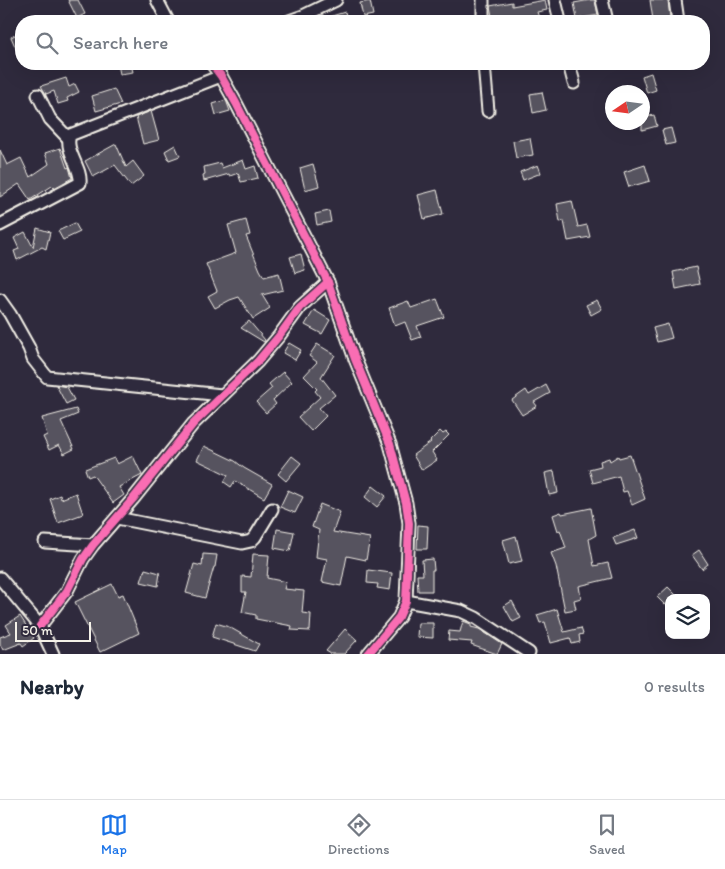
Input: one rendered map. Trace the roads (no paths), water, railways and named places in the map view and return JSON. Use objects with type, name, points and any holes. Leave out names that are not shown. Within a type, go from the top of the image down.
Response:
[{"type":"street","points":[[157,0],[165,15]]},
{"type":"street","points":[[306,15],[336,0]]},
{"type":"street","points":[[483,0],[484,15]]},
{"type":"street","points":[[555,0],[559,15]]},
{"type":"street","points":[[602,0],[606,15]]},
{"type":"street","points":[[675,0],[677,15]]},
{"type":"street","points":[[216,70],[328,282],[355,359],[390,444],[406,503],[408,523],[406,601],[398,617],[368,654]]},
{"type":"street","points":[[484,70],[488,112]]},
{"type":"street","points":[[571,70],[574,83]]},
{"type":"street","points":[[68,138],[72,134],[221,76]]},
{"type":"street","points":[[0,225],[80,183],[79,174],[68,144],[68,138],[50,119],[38,95]]},
{"type":"street","points":[[40,626],[67,591],[83,559],[93,545],[194,424],[258,361],[300,307],[328,282]]},
{"type":"street","points":[[0,300],[10,314],[33,359],[47,377],[222,395]]},
{"type":"street","points":[[117,518],[242,543],[251,541],[255,537],[272,509]]},
{"type":"street","points":[[45,542],[93,545]]},
{"type":"street","points":[[0,578],[40,626],[53,654]]},
{"type":"street","points":[[406,601],[461,611],[476,618],[529,652]]}]
